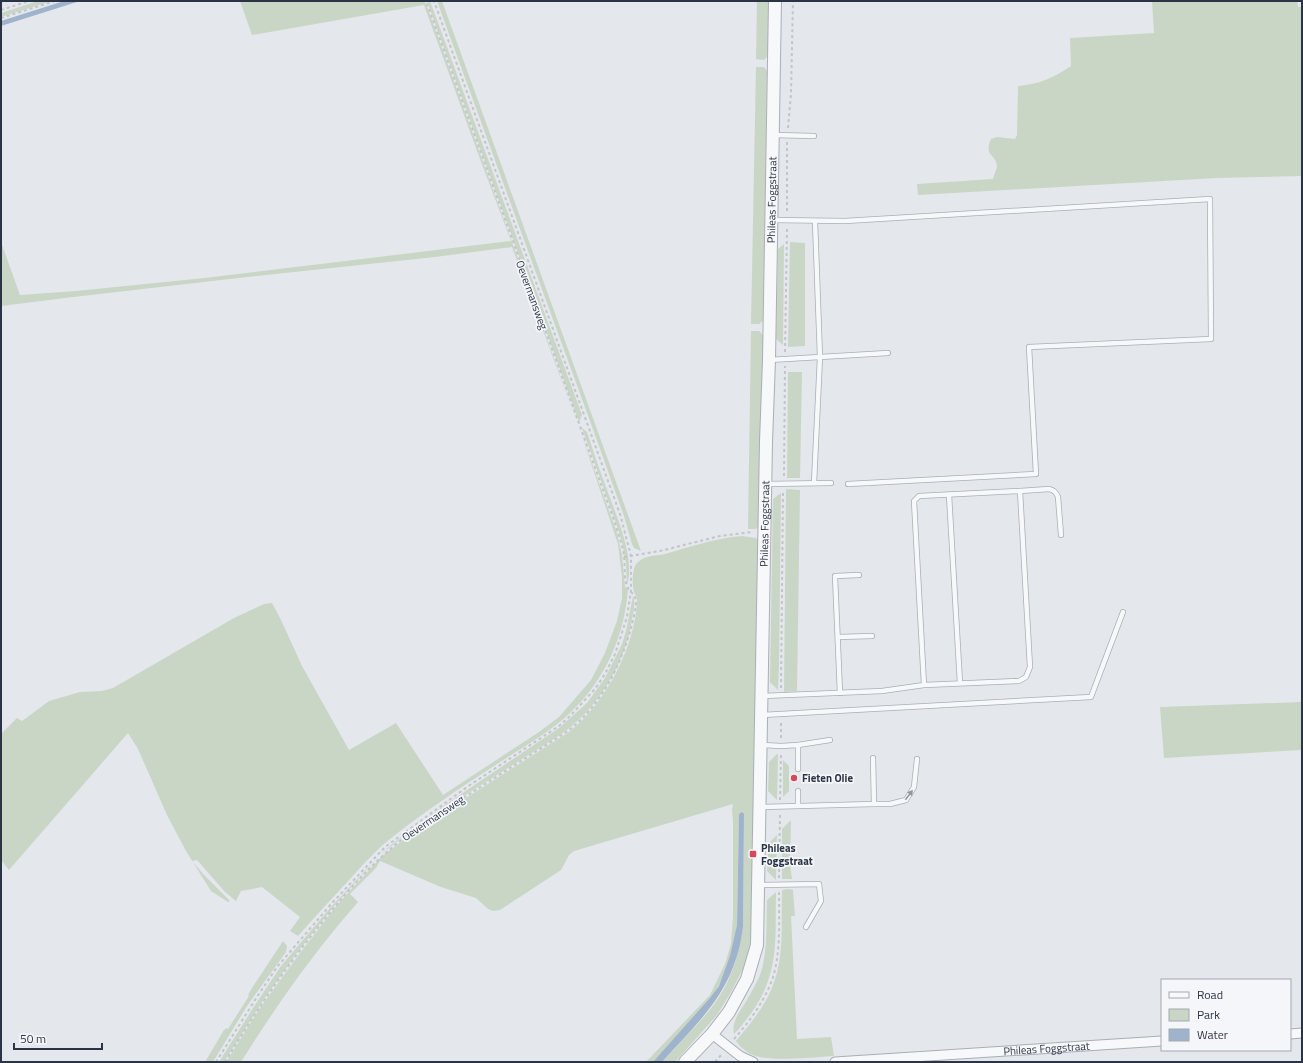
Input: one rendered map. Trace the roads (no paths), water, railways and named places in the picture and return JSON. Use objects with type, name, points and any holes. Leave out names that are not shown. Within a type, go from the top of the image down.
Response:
[{"type":"street","name":"Phileas Foggstraat","points":[[685,1062],[712,1034],[729,1012],[747,979],[758,945],[775,1]]},
{"type":"street","points":[[1291,1034],[1302,1033]]},
{"type":"street","points":[[712,1034],[740,1056],[753,1062]]},
{"type":"street","name":"Phileas Foggstraat","points":[[835,1062],[1161,1042]]},
{"type":"lane","points":[[773,135],[814,136]]},
{"type":"lane","points":[[772,220],[846,221],[1210,199],[1211,340],[1028,347],[1036,474],[848,484]]},
{"type":"lane","points":[[814,483],[820,357],[815,221]]},
{"type":"lane","points":[[769,360],[888,353]]},
{"type":"lane","points":[[766,484],[831,483]]},
{"type":"lane","points":[[924,685],[914,501],[919,496],[1049,489],[1053,490],[1058,497],[1060,535]]},
{"type":"lane","points":[[763,696],[882,691],[924,685],[1019,681],[1026,677],[1030,667],[1020,491]]},
{"type":"lane","points":[[949,495],[960,683]]},
{"type":"lane","points":[[840,693],[835,576],[859,575]]},
{"type":"lane","points":[[762,715],[1091,697],[1122,612]]},
{"type":"lane","points":[[838,638],[872,636]]},
{"type":"lane","points":[[762,745],[798,745],[830,740]]},
{"type":"lane","points":[[798,745],[798,769]]},
{"type":"lane","points":[[873,758],[874,804]]},
{"type":"lane","points":[[761,807],[890,804],[906,800],[914,787],[917,759]]},
{"type":"lane","points":[[798,791],[798,806]]},
{"type":"lane","points":[[759,885],[819,884],[821,901],[806,928]]},
{"type":"water","points":[[64,1],[80,1],[1,26],[1,21]]},
{"type":"water","points":[[742,812],[744,814],[743,927],[739,949],[733,968],[724,986],[703,1017],[662,1062],[653,1062],[719,986],[730,956],[737,925],[739,814]]},
{"type":"place","name":"Fieten Olie","points":[[794,778]]},
{"type":"place","name":"Phileas Foggstraat","points":[[753,854]]}]
